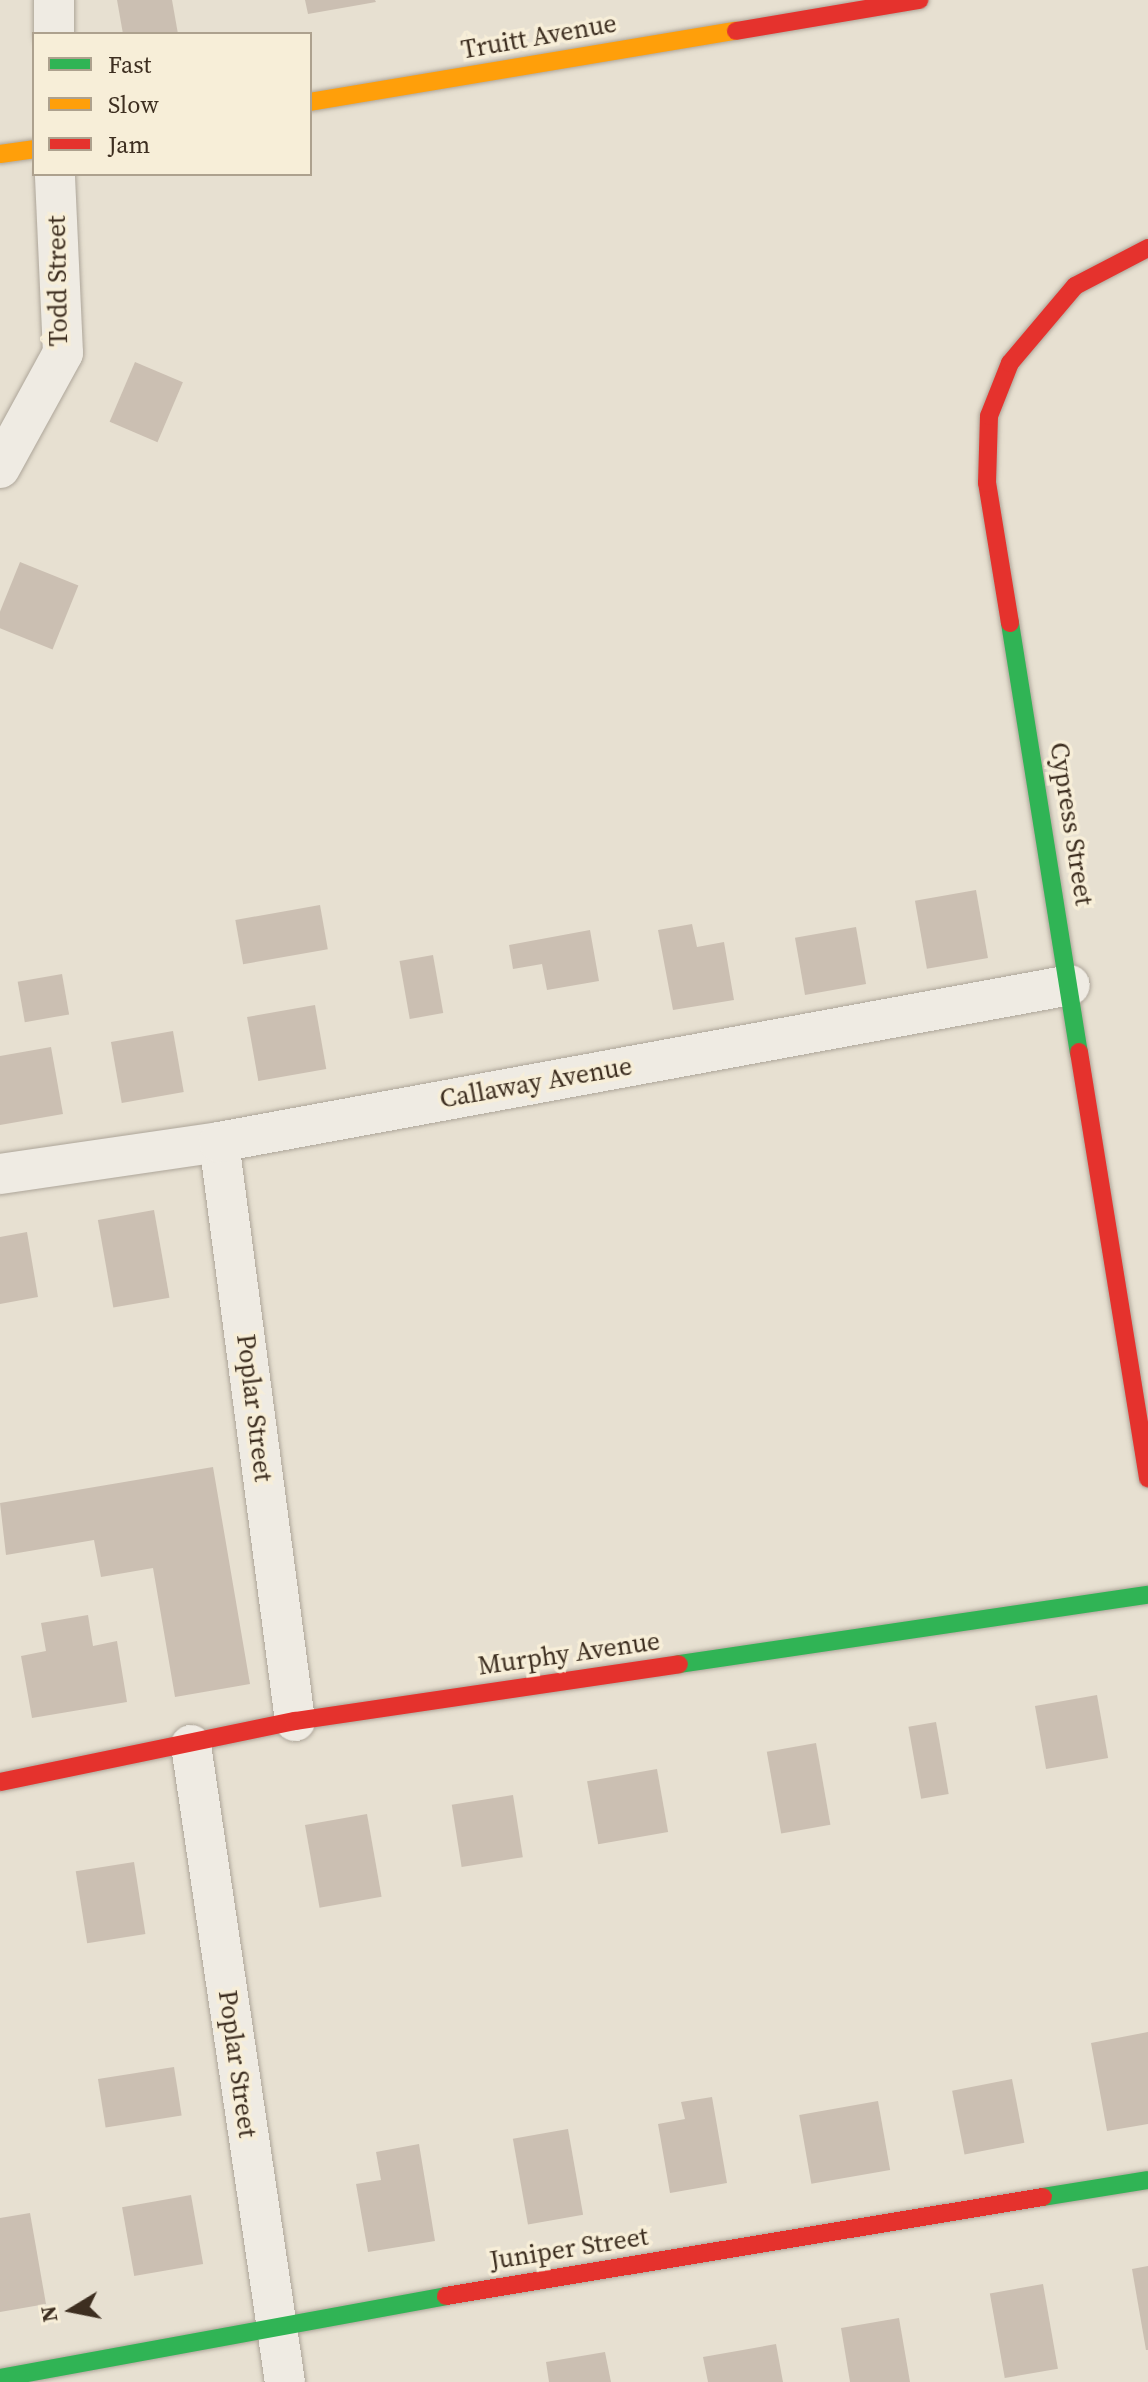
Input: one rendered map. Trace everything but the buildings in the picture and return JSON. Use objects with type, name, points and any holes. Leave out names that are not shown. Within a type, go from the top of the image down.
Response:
[{"type":"street","points":[[54,0],[54,32]]},
{"type":"street","name":"Truitt Avenue","points":[[312,102],[919,0]]},
{"type":"street","points":[[0,154],[32,149]]},
{"type":"street","name":"Todd Street","points":[[0,468],[63,353],[55,176]]},
{"type":"street","name":"Cypress Street","points":[[1148,248],[1075,286],[1010,363],[989,416],[987,483],[1148,1478]]},
{"type":"street","name":"Callaway Avenue","points":[[0,1174],[219,1142],[1070,985]]},
{"type":"street","name":"Poplar Street","points":[[219,1142],[295,1721]]},
{"type":"street","name":"Murphy Avenue","points":[[0,1782],[191,1745],[295,1721],[1148,1595]]},
{"type":"street","name":"Poplar Street","points":[[191,1745],[285,2382]]},
{"type":"street","name":"Juniper Street","points":[[0,2378],[275,2324],[1148,2180]]},
{"type":"traffic: fast","points":[[1010,623],[1079,1052]]},
{"type":"traffic: fast","points":[[679,1664],[1148,1595]]},
{"type":"traffic: fast","points":[[1043,2197],[1148,2180]]},
{"type":"traffic: fast","points":[[0,2378],[446,2296]]},
{"type":"traffic: slow","points":[[312,102],[736,31]]},
{"type":"traffic: slow","points":[[0,154],[32,149]]},
{"type":"traffic: jam","points":[[736,31],[919,0]]},
{"type":"traffic: jam","points":[[1010,623],[987,483],[989,416],[1010,363],[1075,286],[1148,248]]},
{"type":"traffic: jam","points":[[1079,1052],[1148,1478]]},
{"type":"traffic: jam","points":[[0,1782],[295,1721],[679,1664]]},
{"type":"traffic: jam","points":[[446,2296],[1043,2197]]}]
